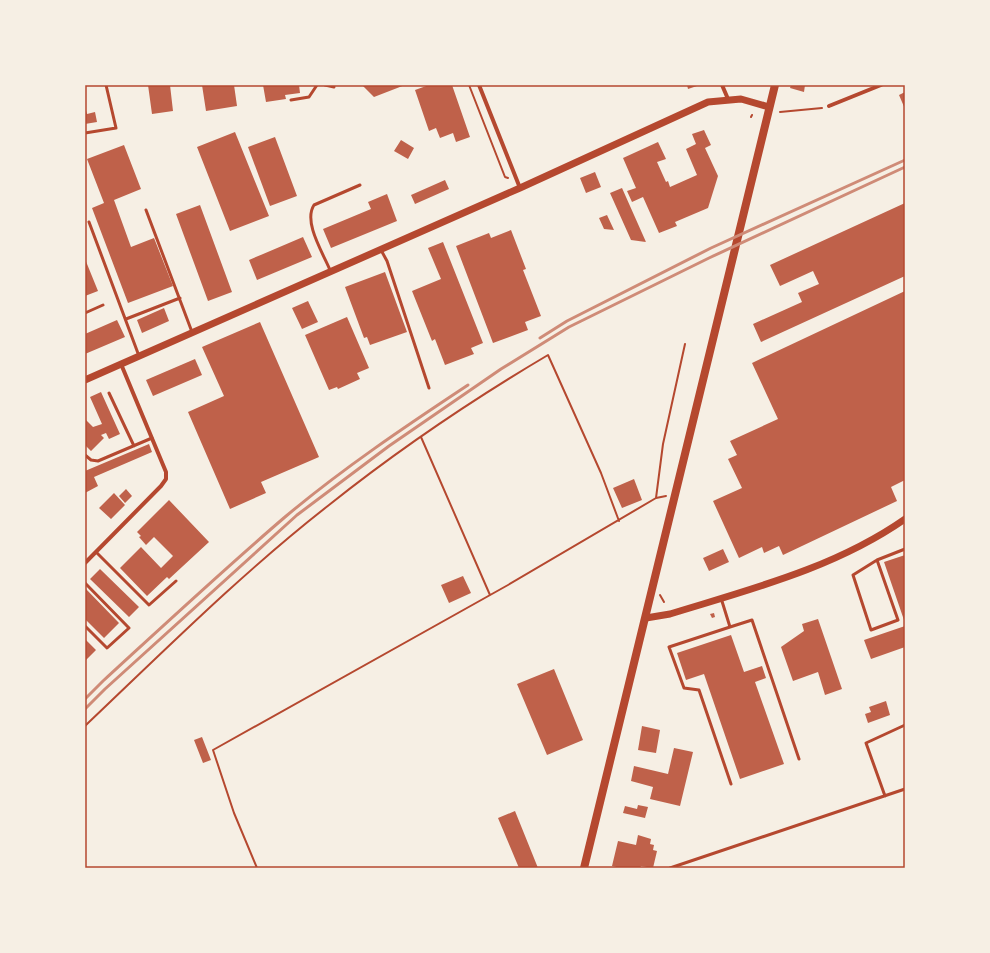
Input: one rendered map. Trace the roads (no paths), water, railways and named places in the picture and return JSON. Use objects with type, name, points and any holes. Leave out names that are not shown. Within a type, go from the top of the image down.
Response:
[{"type":"main road","points":[[584,868],[775,85]]},
{"type":"street","points":[[479,85],[520,188]]},
{"type":"street","points":[[722,85],[728,99]]},
{"type":"street","points":[[829,106],[881,85]]},
{"type":"street","points":[[85,380],[330,270],[520,188],[708,102],[740,99],[769,107]]},
{"type":"street","points":[[85,563],[161,486],[166,479],[166,472],[121,364]]},
{"type":"street","points":[[646,618],[663,616],[824,564],[875,538],[905,519]]},
{"type":"lane","points":[[85,133],[116,128],[106,85]]},
{"type":"lane","points":[[291,100],[309,97],[318,85]]},
{"type":"lane","points":[[325,85],[334,88]]},
{"type":"lane","points":[[330,270],[310,223],[309,212],[314,205],[360,185]]},
{"type":"lane","points":[[146,210],[192,332]]},
{"type":"lane","points":[[89,222],[139,356]]},
{"type":"lane","points":[[380,249],[387,261],[429,388]]},
{"type":"lane","points":[[126,319],[180,298]]},
{"type":"lane","points":[[85,313],[103,306]]},
{"type":"lane","points":[[109,393],[134,446]]},
{"type":"lane","points":[[85,455],[92,460],[98,461],[152,438]]},
{"type":"lane","points":[[877,560],[898,620],[871,630],[854,575],[877,560],[905,549]]},
{"type":"lane","points":[[96,552],[149,605],[176,581]]},
{"type":"lane","points":[[85,583],[129,628],[107,648],[85,626]]},
{"type":"lane","points":[[721,598],[730,627]]},
{"type":"lane","points":[[732,784],[699,690],[684,688],[669,647],[752,620],[799,758]]},
{"type":"lane","points":[[885,796],[866,743],[905,725]]},
{"type":"lane","points":[[670,868],[905,789]]},
{"type":"railway","points":[[540,338],[567,321],[711,248],[905,160]]},
{"type":"railway","points":[[85,709],[105,689],[297,515],[389,446],[501,369],[569,327],[709,258],[905,167]]},
{"type":"railway","points":[[85,699],[193,598],[285,517],[352,465],[468,385]]}]
